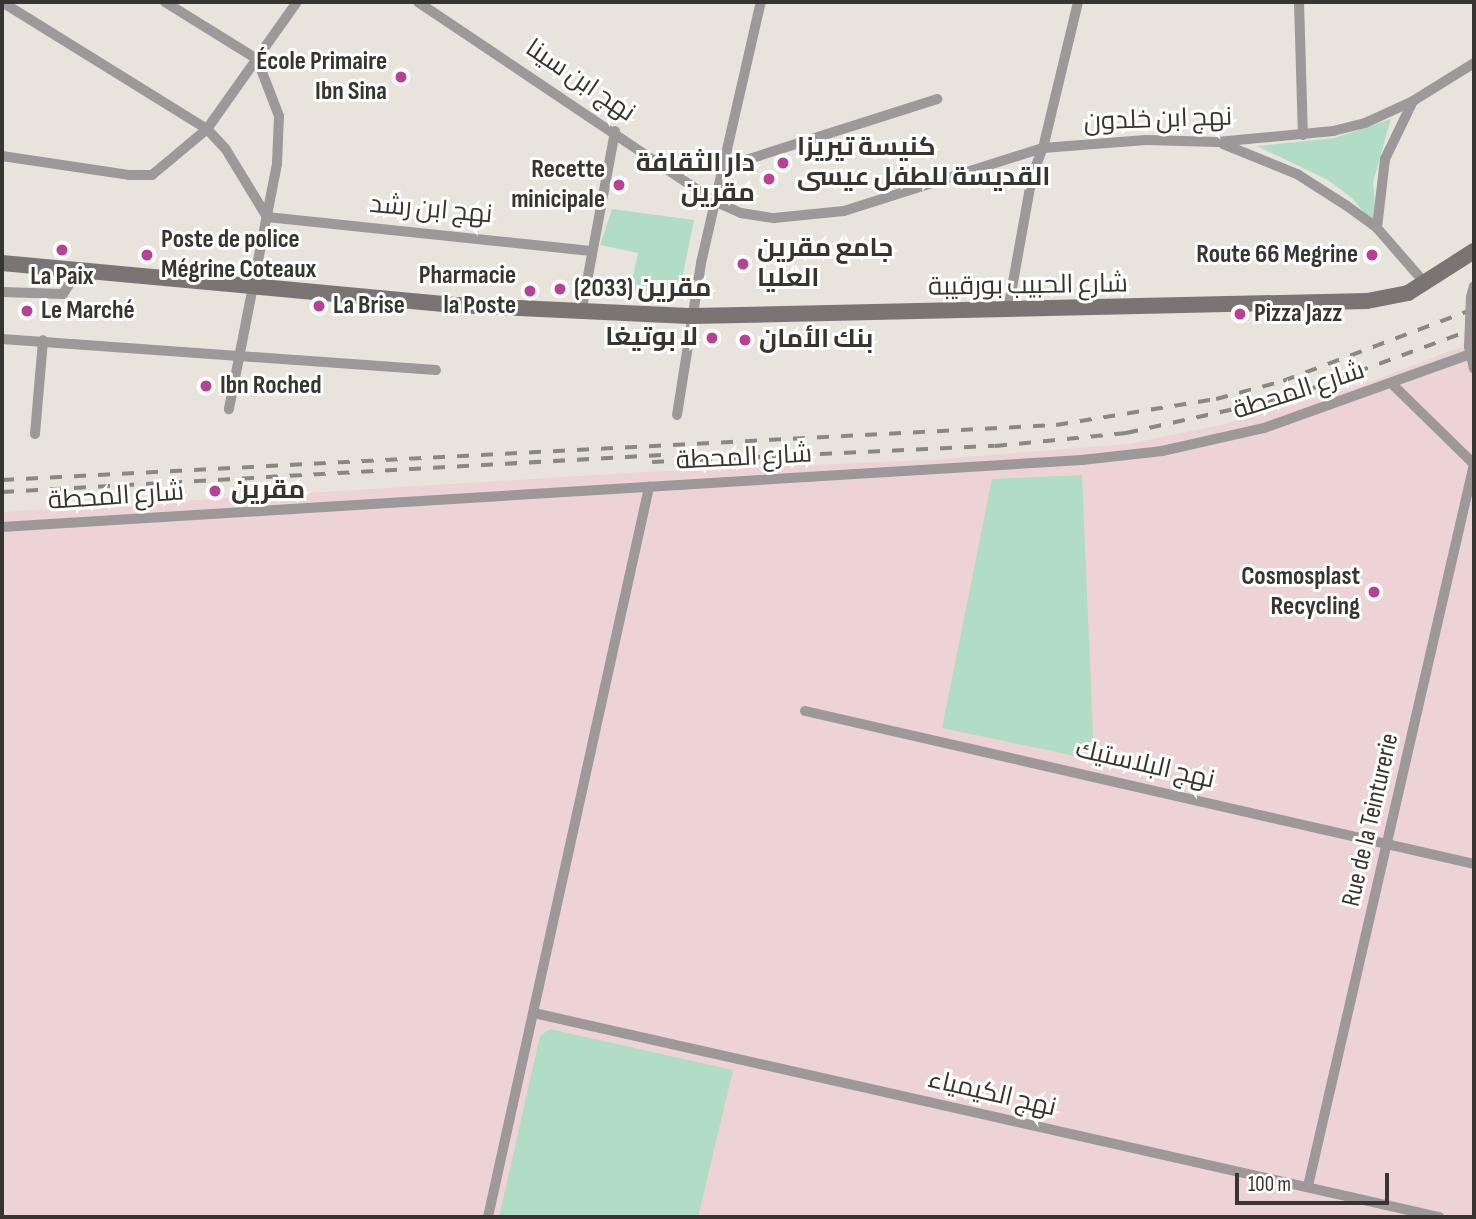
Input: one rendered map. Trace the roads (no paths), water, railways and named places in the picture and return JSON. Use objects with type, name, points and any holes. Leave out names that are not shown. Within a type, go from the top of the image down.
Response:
[{"type":"street","points":[[2,2],[207,129],[225,148],[267,216]]},
{"type":"street","points":[[165,2],[257,59],[279,116],[277,164],[229,409]]},
{"type":"street","points":[[2,156],[129,176],[152,175],[207,129],[297,2]]},
{"type":"street","name":"نهج ابن سينا","points":[[418,2],[615,131],[714,201]]},
{"type":"street","points":[[677,415],[714,201],[761,2]]},
{"type":"street","points":[[1008,310],[1032,176],[1043,148],[1078,2]]},
{"type":"street","points":[[1299,2],[1303,135]]},
{"type":"street","name":"نهج ابن خلدون","points":[[714,201],[741,213],[803,218],[844,211],[1043,148],[1146,140],[1217,142],[1303,135],[1365,123],[1413,101],[1474,63]]},
{"type":"street","points":[[724,167],[937,99]]},
{"type":"street","points":[[1377,228],[1385,159],[1413,101]]},
{"type":"street","points":[[582,308],[615,131]]},
{"type":"street","points":[[1217,142],[1297,174],[1377,228],[1424,282]]},
{"type":"street","name":"نهج ابن رشد","points":[[267,216],[591,251]]},
{"type":"street","name":"شارع الحبيب بورقيبة","points":[[2,263],[457,305],[582,308],[694,316],[1367,301],[1408,293],[1474,251]]},
{"type":"street","points":[[2,292],[63,294],[78,270]]},
{"type":"street","points":[[1474,286],[1468,313],[1474,368]]},
{"type":"street","points":[[2,340],[43,340],[436,370]]},
{"type":"street","points":[[35,434],[43,340]]},
{"type":"street","name":"شارع المحطة","points":[[2,527],[649,487],[1162,451],[1264,428],[1394,385],[1474,353]]},
{"type":"street","points":[[1394,385],[1474,464]]},
{"type":"street","name":"Rue de la Teinturerie","points":[[1308,1186],[1390,845],[1474,464]]},
{"type":"street","points":[[488,1217],[649,487]]},
{"type":"street","name":"نهج البلاستيك","points":[[805,711],[1474,864]]},
{"type":"street","name":"نهج الكيمياء","points":[[534,1013],[1439,1217]]},
{"type":"railway","points":[[2,480],[1056,425],[1216,399],[1283,381],[1474,309]]},
{"type":"railway","points":[[652,462],[995,446],[1126,433],[1289,397],[1474,329]]},
{"type":"railway","points":[[2,492],[662,455]]},
{"type":"place","name":"École Primaire Ibn Sina","points":[[401,77]]},
{"type":"place","name":"كنيسة تيريزا القديسة للطفل عيسى","points":[[783,163]]},
{"type":"place","name":"دار الثقافة مقرين","points":[[769,179]]},
{"type":"place","name":"Recette minicipale","points":[[619,185]]},
{"type":"place","name":"La Paix","points":[[62,250]]},
{"type":"place","name":"Poste de police Mégrine Coteaux","points":[[147,255]]},
{"type":"place","name":"Route 66 Megrine","points":[[1372,255]]},
{"type":"place","name":"جامع مقرين العليا","points":[[743,264]]},
{"type":"place","name":"مقرين (2033)","points":[[560,289]]},
{"type":"place","name":"Pharmacie la Poste","points":[[530,291]]},
{"type":"place","name":"La Brise","points":[[319,306]]},
{"type":"place","name":"Le Marché","points":[[27,311]]},
{"type":"place","name":"Pizza Jazz","points":[[1240,314]]},
{"type":"place","name":"لا بوتيغا","points":[[712,338]]},
{"type":"place","name":"بنك الأمان","points":[[745,340]]},
{"type":"place","name":"Ibn Roched","points":[[206,386]]},
{"type":"place","name":"مقرين","points":[[215,491]]},
{"type":"place","name":"Cosmosplast Recycling","points":[[1374,592]]}]
